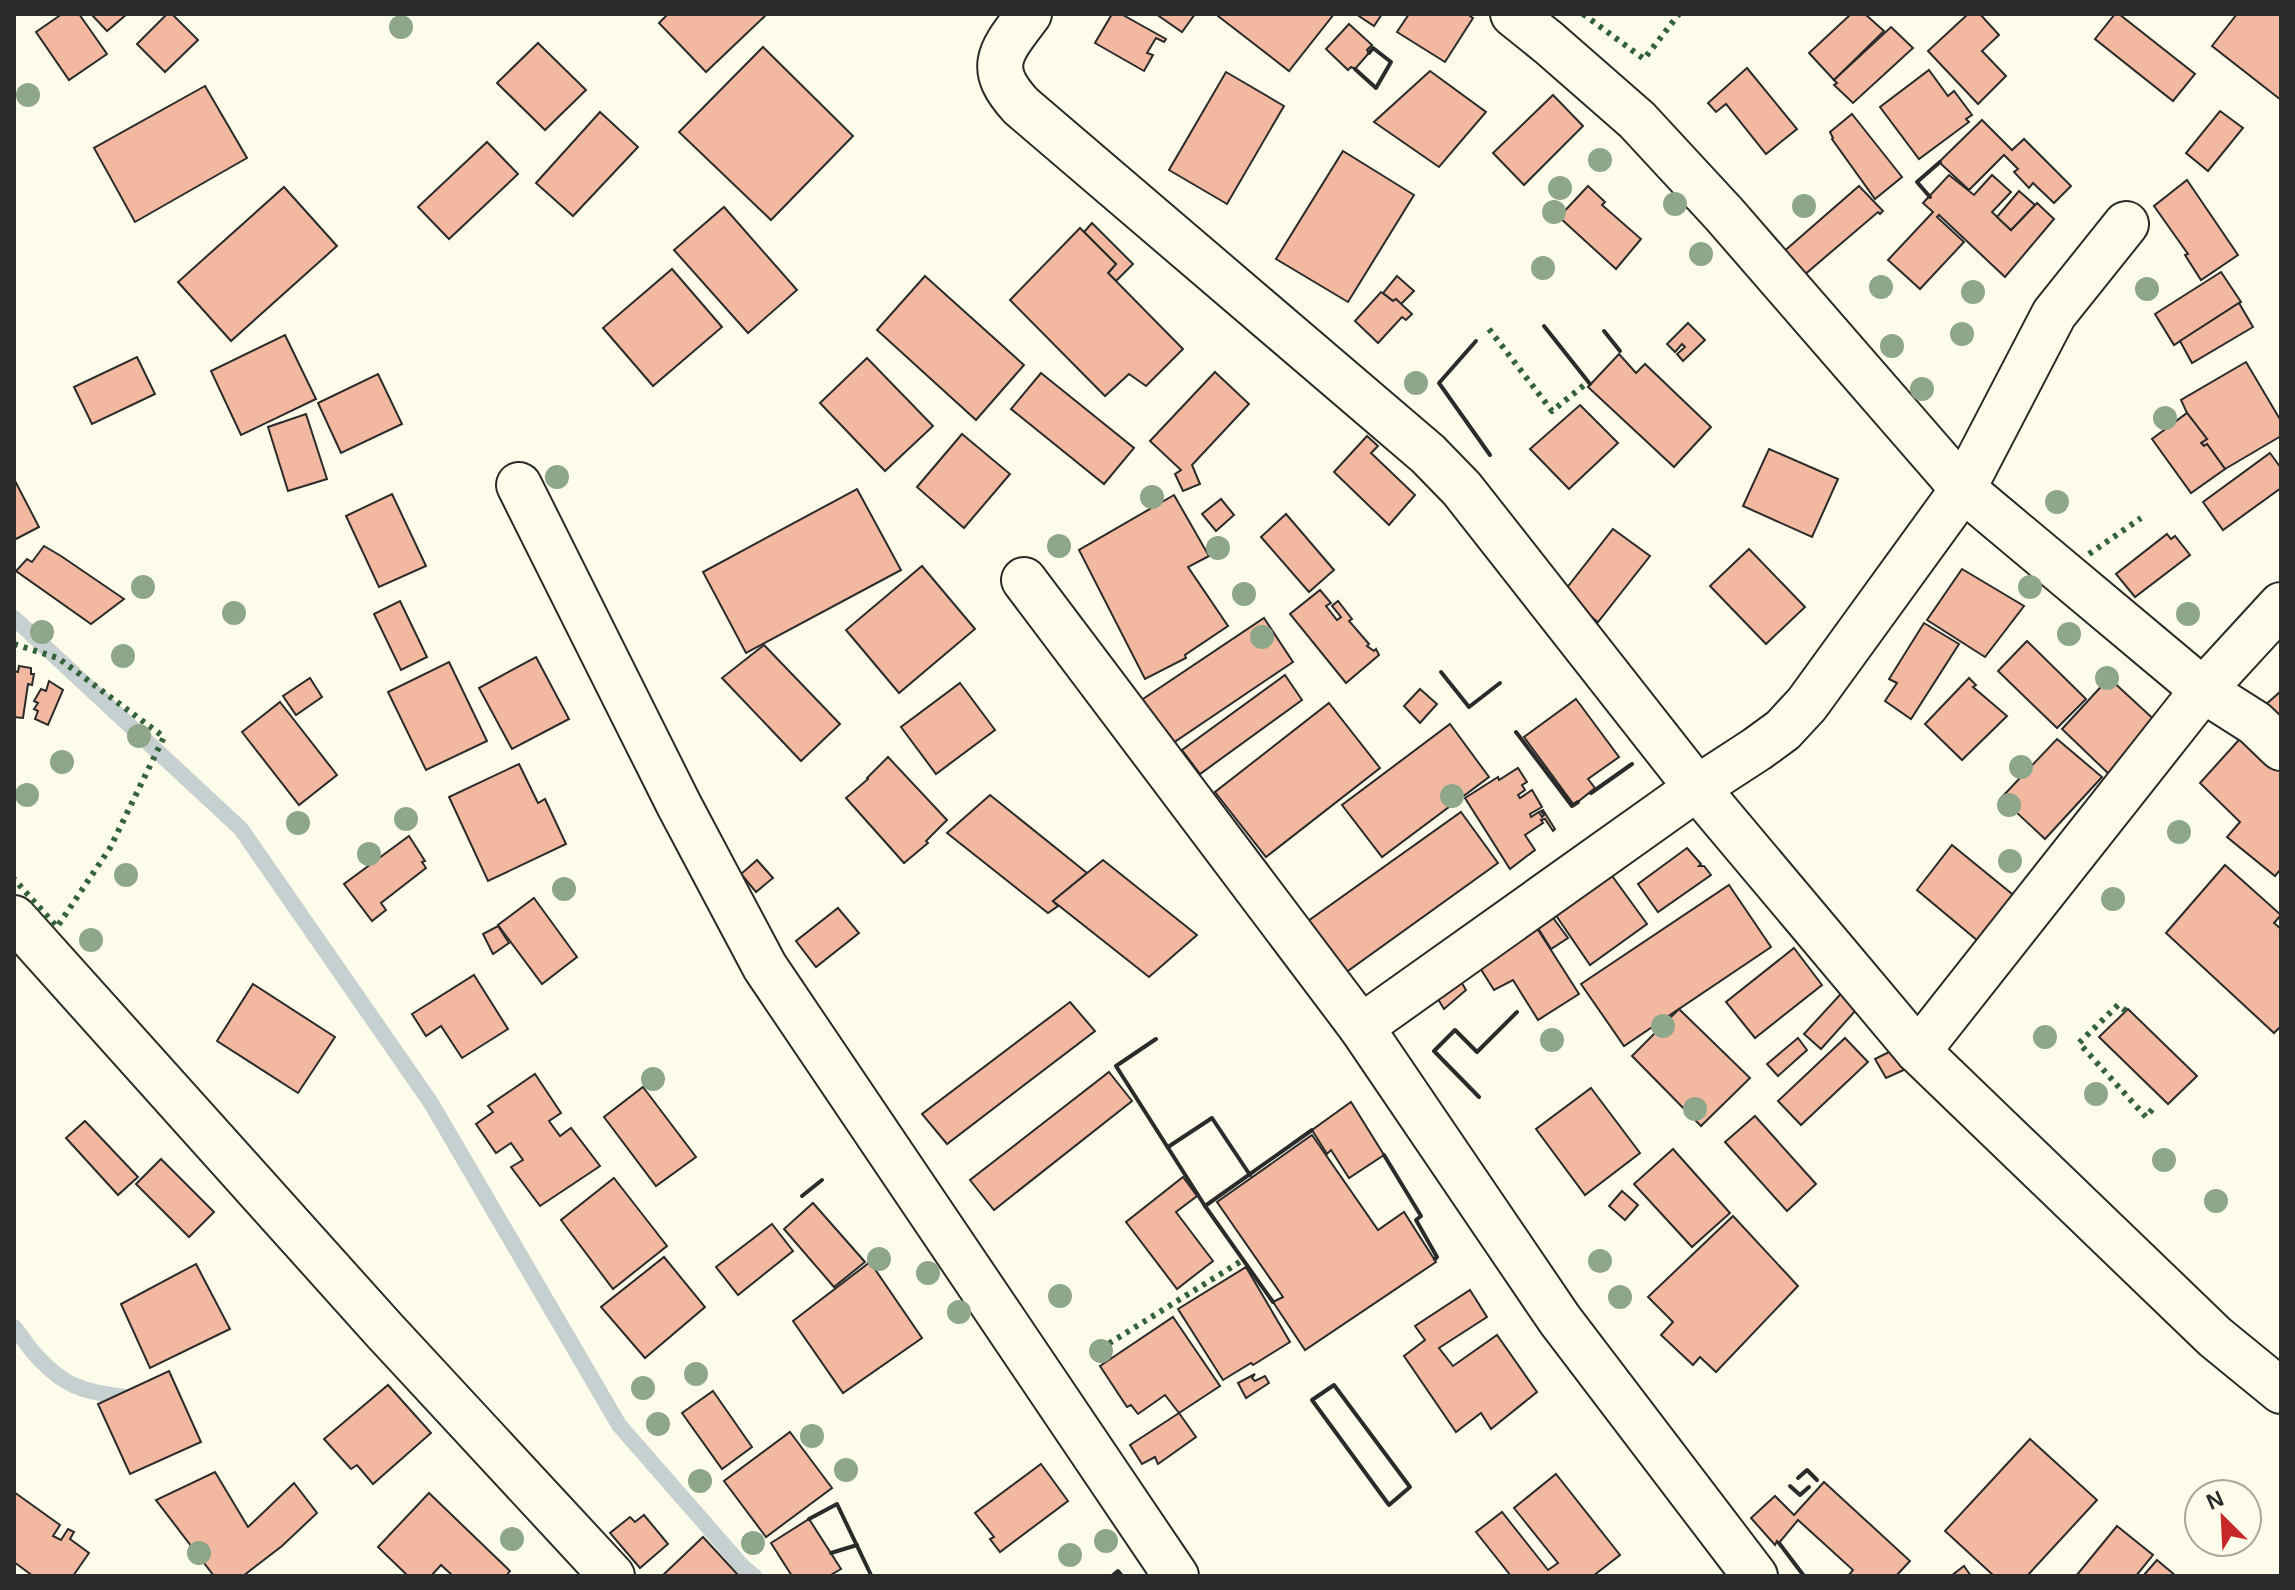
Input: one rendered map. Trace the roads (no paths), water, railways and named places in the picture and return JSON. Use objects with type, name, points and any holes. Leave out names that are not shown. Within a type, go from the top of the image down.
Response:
[{"type":"street","points":[[1029,14],[1005,45],[999,66],[1005,89],[1021,106],[1428,454],[1462,489],[1697,788],[1918,1051],[2215,1337],[2281,1391]]},
{"type":"street","points":[[1513,14],[1637,120],[1724,214],[1963,489],[2203,690],[2255,723],[2281,748]]},
{"type":"street","points":[[1361,1027],[1783,730],[1807,704],[1963,489],[2054,314],[2126,224]]},
{"type":"street","points":[[519,485],[679,805],[765,967],[1176,1576]]},
{"type":"street","points":[[1024,580],[1361,1027],[1560,1320],[1755,1576]]},
{"type":"street","points":[[1918,1051],[2203,690],[2281,605]]},
{"type":"street","points":[[14,918],[384,1330],[612,1576]]},
{"type":"waterway","points":[[14,618],[241,829],[431,1103],[619,1425],[754,1576]]},
{"type":"waterway","points":[[14,1327],[30,1349],[69,1383],[92,1391],[138,1399]]}]
